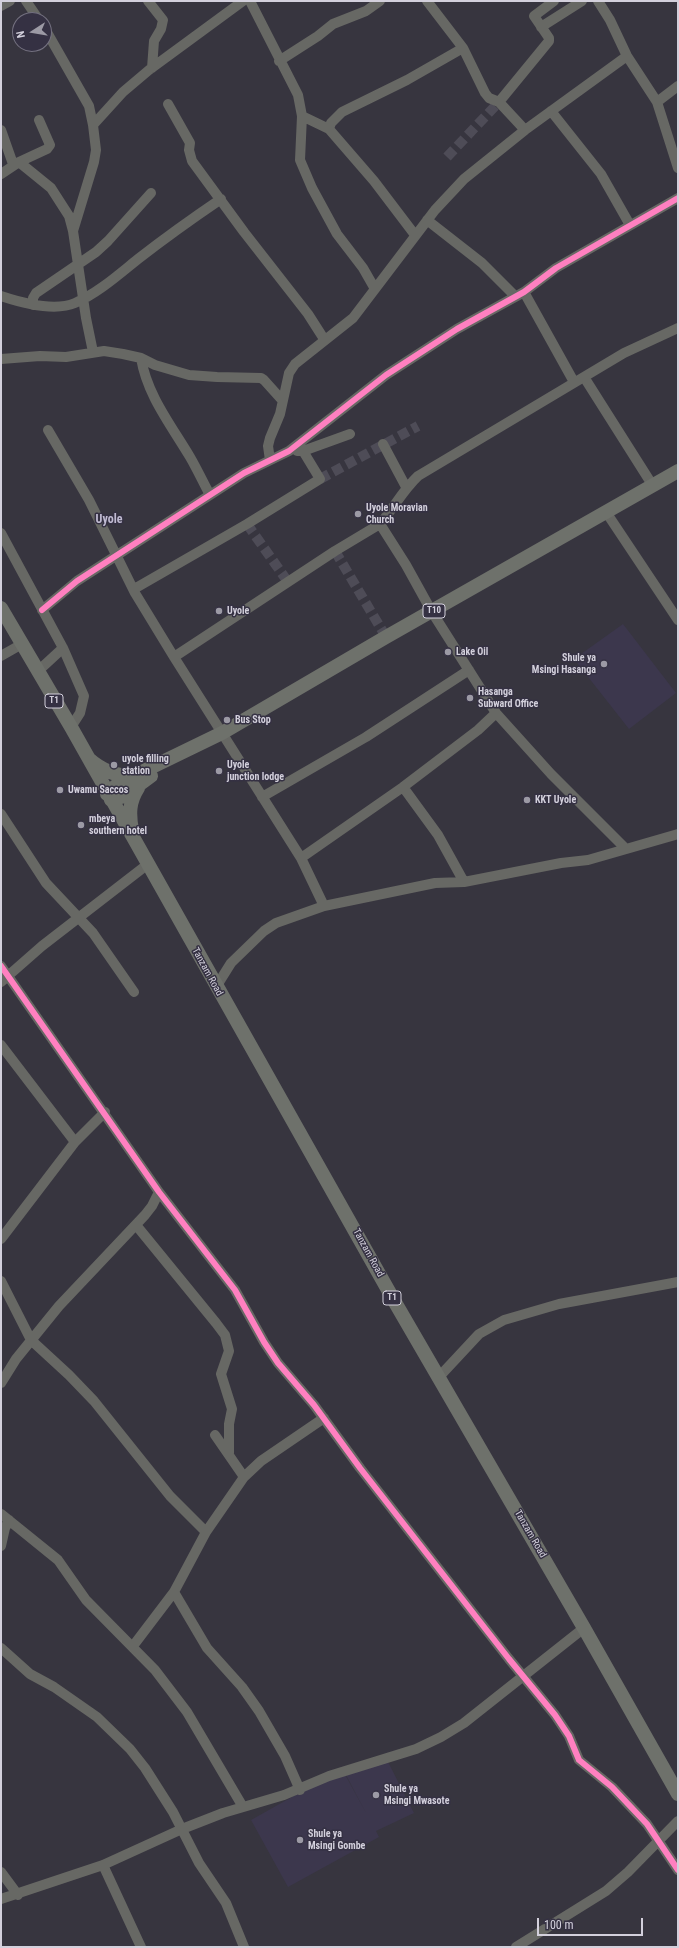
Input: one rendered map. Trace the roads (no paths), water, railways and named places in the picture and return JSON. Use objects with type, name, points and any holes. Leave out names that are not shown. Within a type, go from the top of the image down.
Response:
[{"type":"highway","name":"T10","points":[[109,797],[124,796],[138,780],[184,751],[189,750],[222,733],[678,471]]},
{"type":"highway","name":"T1","points":[[1,608],[37,672],[71,727],[109,797]]},
{"type":"highway","points":[[86,756],[103,768],[138,780],[130,807],[134,840]]},
{"type":"highway","name":"Tanzam Road","points":[[109,797],[438,1378],[584,1628],[678,1794]]},
{"type":"street","points":[[1,6],[10,1]]},
{"type":"street","points":[[26,1],[34,12]]},
{"type":"street","points":[[148,1],[163,20],[161,29],[154,41],[152,68]]},
{"type":"street","points":[[94,125],[123,92],[152,68],[243,1]]},
{"type":"street","points":[[250,1],[279,61],[298,95],[302,116],[300,160],[312,188],[337,234],[363,268],[375,289]]},
{"type":"street","points":[[279,61],[334,24],[366,11],[380,1]]},
{"type":"street","points":[[427,1],[463,48],[485,93],[489,98],[499,102],[525,130]]},
{"type":"street","points":[[499,102],[549,41],[549,38],[534,16],[554,1]]},
{"type":"street","points":[[541,27],[582,1]]},
{"type":"street","points":[[598,1],[610,20],[627,56],[657,102],[678,168]]},
{"type":"street","points":[[52,41],[90,106],[94,125],[96,150],[94,162],[73,230]]},
{"type":"street","points":[[329,129],[330,123],[342,112],[407,80],[463,48]]},
{"type":"street","points":[[270,460],[268,446],[280,414],[282,400],[291,369],[324,339],[352,318],[427,220],[449,193],[464,179],[525,130],[627,56]]},
{"type":"street","points":[[657,102],[678,86]]},
{"type":"street","points":[[168,104],[190,143],[189,150],[192,161],[221,198],[244,232],[308,314],[324,339]]},
{"type":"street","points":[[551,111],[600,174],[630,225]]},
{"type":"street","points":[[302,116],[329,129],[374,181],[415,235]]},
{"type":"street","points":[[1,174],[16,163],[46,149],[50,145],[39,120]]},
{"type":"street","points":[[1,130],[16,163],[51,188],[69,216],[73,230],[93,352]]},
{"type":"street","points":[[33,305],[33,298],[36,293],[78,265],[108,241],[151,193]]},
{"type":"street","points":[[1,296],[33,305],[75,303],[99,289],[181,226],[221,198]]},
{"type":"street","points":[[42,610],[77,581],[244,473],[289,451],[386,375],[457,329],[519,294],[556,268],[678,198]]},
{"type":"street","points":[[427,220],[519,294],[574,382]]},
{"type":"street","points":[[174,657],[335,551],[380,524],[394,507],[406,487],[418,476],[436,464],[574,382],[624,354],[678,328]]},
{"type":"street","points":[[1,359],[66,356],[93,352],[123,354],[141,358],[155,365],[189,375],[261,378],[282,400]]},
{"type":"street","points":[[141,358],[143,374],[159,407],[190,457],[210,495]]},
{"type":"street","points":[[584,377],[653,486]]},
{"type":"street","points":[[48,430],[89,500],[134,589],[174,657],[301,858],[324,906]]},
{"type":"street","points":[[289,451],[303,451],[350,434]]},
{"type":"street","points":[[382,444],[406,487]]},
{"type":"street","points":[[134,589],[247,524],[320,479],[303,451]]},
{"type":"street","points":[[606,512],[678,620]]},
{"type":"street","points":[[380,524],[406,565],[432,612],[496,713],[550,774],[625,848]]},
{"type":"street","points":[[1,533],[63,648],[84,696],[80,713],[71,727]]},
{"type":"street","points":[[1,656],[22,644]]},
{"type":"street","points":[[37,672],[63,648]]},
{"type":"street","points":[[262,797],[366,737],[469,670]]},
{"type":"street","points":[[301,858],[403,787],[478,730],[496,713]]},
{"type":"street","points":[[403,787],[438,834],[464,882]]},
{"type":"street","points":[[1,814],[46,883],[80,918],[99,941],[134,992]]},
{"type":"street","points":[[216,987],[231,963],[264,931],[276,923],[324,906],[435,883],[464,882],[561,863],[588,860],[608,855],[625,848],[678,834]]},
{"type":"street","points":[[5,979],[37,950],[148,864]]},
{"type":"street","points":[[1,966],[5,979],[104,1112],[159,1192],[235,1290],[273,1356],[324,1418],[360,1468],[563,1726],[579,1760],[612,1787],[647,1824],[678,1870]]},
{"type":"street","points":[[1,1045],[74,1142]]},
{"type":"street","points":[[1,1239],[74,1142],[104,1112]]},
{"type":"street","points":[[1,1383],[30,1340],[59,1306],[136,1225],[152,1206],[159,1192]]},
{"type":"street","points":[[136,1225],[216,1323],[227,1339],[229,1354],[221,1378],[232,1409],[229,1424],[229,1453]]},
{"type":"street","points":[[1,1281],[30,1340],[69,1375],[94,1401],[170,1496],[206,1532]]},
{"type":"street","points":[[438,1378],[479,1334],[504,1320],[559,1304],[678,1282]]},
{"type":"street","points":[[133,1646],[174,1592],[206,1532],[244,1476],[261,1461],[324,1418]]},
{"type":"street","points":[[215,1435],[244,1476]]},
{"type":"street","points":[[1,1546],[5,1528],[5,1517]]},
{"type":"street","points":[[5,1517],[58,1560],[86,1600],[155,1670],[187,1712],[243,1807]]},
{"type":"street","points":[[174,1592],[207,1648],[242,1687],[259,1711],[285,1756],[300,1790]]},
{"type":"street","points":[[1,1899],[18,1895],[103,1865],[182,1829],[243,1807],[300,1790],[329,1776],[416,1749],[440,1737],[491,1703],[584,1628]]},
{"type":"street","points":[[1,1648],[30,1674],[76,1701],[112,1731],[145,1768],[174,1812],[199,1863],[226,1903],[244,1947]]},
{"type":"street","points":[[516,1947],[606,1891],[628,1872],[678,1821]]},
{"type":"street","points":[[103,1865],[141,1947]]},
{"type":"street","points":[[1,1872],[18,1895]]},
{"type":"tunnel","points":[[447,157],[499,102]]},
{"type":"tunnel","points":[[320,479],[418,426]]},
{"type":"tunnel","points":[[247,524],[288,582]]},
{"type":"tunnel","points":[[335,551],[386,637]]},
{"type":"place","name":"Uyole Moravian Church","points":[[358,514]]},
{"type":"place","name":"Uyole","points":[[219,611]]},
{"type":"place","name":"Lake Oil","points":[[448,652]]},
{"type":"place","name":"Shule ya Msingi Hasanga","points":[[604,664]]},
{"type":"place","name":"Hasanga Subward Office","points":[[470,698]]},
{"type":"place","name":"Bus Stop","points":[[227,720]]},
{"type":"place","name":"uyole filling station","points":[[114,765]]},
{"type":"place","name":"Uyole junction lodge","points":[[219,771]]},
{"type":"place","name":"Uwamu Saccos","points":[[60,790]]},
{"type":"place","name":"KKT Uyole","points":[[527,800]]},
{"type":"place","name":"mbeya southern hotel","points":[[81,825]]},
{"type":"place","name":"Shule ya Msingi Mwasote","points":[[376,1795]]},
{"type":"place","name":"Shule ya Msingi Gombe","points":[[300,1840]]},
{"type":"district","name":"Uyole","points":[[109,520]]}]
